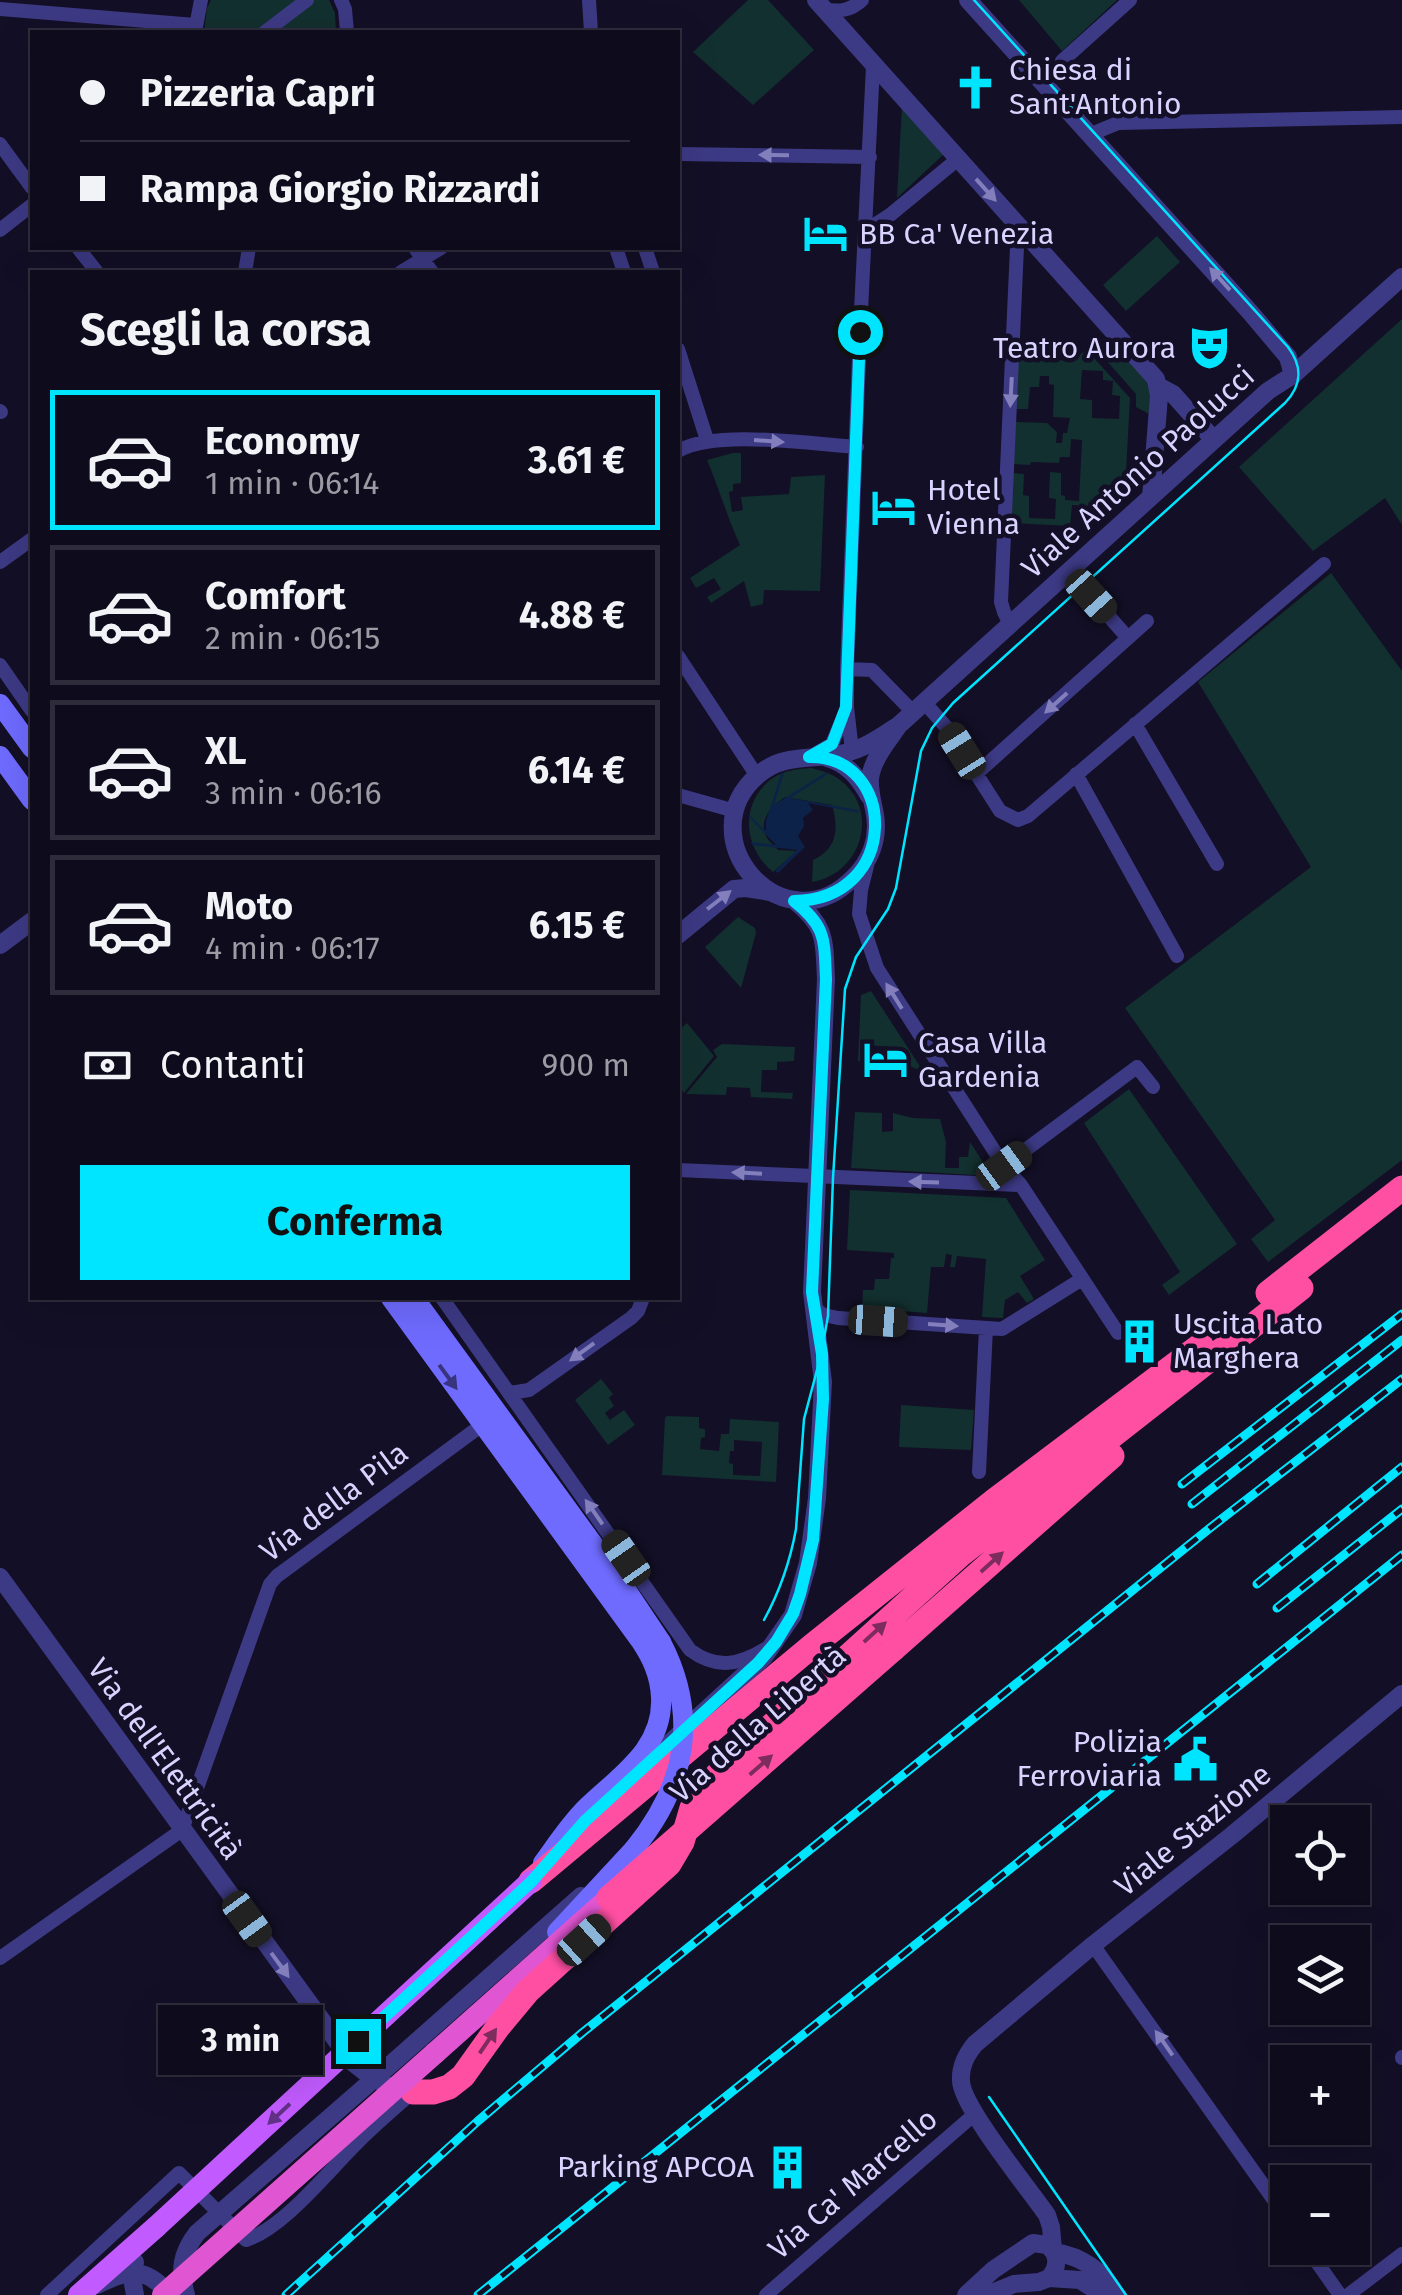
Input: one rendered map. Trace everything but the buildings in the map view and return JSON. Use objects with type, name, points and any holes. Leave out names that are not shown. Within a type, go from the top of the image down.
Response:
[{"type":"highway","name":"Via della Libertà","points":[[531,1882],[736,1709],[994,1501],[1402,1188]]},
{"type":"highway","name":"Via della Libertà","points":[[167,2295],[609,1898],[1301,1288],[1402,1210]]},
{"type":"highway","points":[[413,2092],[433,2092],[464,2076],[528,1990],[668,1864],[682,1842],[692,1808],[717,1775],[960,1555],[1301,1288]]},
{"type":"main road","points":[[0,704],[30,745]]},
{"type":"main road","points":[[0,756],[30,797]]},
{"type":"main road","points":[[79,2295],[531,1882],[573,1822],[636,1761],[658,1728],[660,1686],[640,1640],[392,1300]]},
{"type":"main road","points":[[420,1302],[660,1642],[678,1689],[684,1734],[680,1762],[666,1804],[634,1848],[435,2053]]},
{"type":"street","points":[[0,9],[195,28],[201,0]]},
{"type":"street","points":[[268,30],[307,0]]},
{"type":"street","points":[[341,0],[347,30]]},
{"type":"street","points":[[589,0],[591,30]]},
{"type":"street","points":[[968,0],[1285,352],[1292,375]]},
{"type":"street","points":[[1062,61],[1130,0]]},
{"type":"street","points":[[820,4],[839,11],[858,4]]},
{"type":"street","points":[[820,4],[1148,369],[1158,386],[1173,394],[1214,440]]},
{"type":"street","points":[[854,42],[850,27],[858,4]]},
{"type":"street","points":[[871,802],[852,751],[848,669],[874,66]]},
{"type":"street","points":[[1089,135],[1118,123],[1402,117]]},
{"type":"street","points":[[0,144],[30,185]]},
{"type":"street","points":[[680,154],[870,157]]},
{"type":"street","points":[[866,231],[958,159]]},
{"type":"street","points":[[0,230],[30,208]]},
{"type":"street","points":[[1010,624],[1001,602],[1018,225]]},
{"type":"street","points":[[80,250],[95,270]]},
{"type":"street","name":"Viale Antonio Paolucci","points":[[899,725],[1268,391],[1292,375],[1402,276]]},
{"type":"street","points":[[680,355],[707,440]]},
{"type":"street","points":[[1151,497],[1158,386]]},
{"type":"street","points":[[680,445],[736,439],[857,447]]},
{"type":"street","points":[[0,562],[30,540]]},
{"type":"street","points":[[848,669],[872,670],[947,728],[1000,811],[1018,820],[1028,816],[1324,564]]},
{"type":"street","points":[[1069,572],[1128,638]]},
{"type":"street","points":[[976,774],[1147,621]]},
{"type":"street","points":[[680,659],[756,776]]},
{"type":"street","points":[[0,665],[30,707]]},
{"type":"street","points":[[848,713],[855,732],[869,736],[899,725]]},
{"type":"street","points":[[815,757],[832,744],[848,713]]},
{"type":"street","points":[[1135,724],[1217,864]]},
{"type":"street","points":[[770,892],[740,860],[733,833],[743,793],[756,776],[782,761],[852,751],[899,725]]},
{"type":"street","points":[[899,725],[872,768],[870,788],[876,831],[861,890],[860,914],[877,968],[1004,1166],[1022,1185],[1118,1333]]},
{"type":"street","points":[[815,757],[833,759],[845,766],[856,776],[871,802]]},
{"type":"street","points":[[1076,774],[1176,956]]},
{"type":"street","points":[[680,796],[736,812]]},
{"type":"street","points":[[794,901],[818,899],[840,889],[870,856]]},
{"type":"street","points":[[531,1882],[585,1821],[758,1663],[776,1642],[796,1606],[813,1540],[824,1382],[813,1308],[826,995],[824,946],[818,923],[794,901],[746,888],[734,889],[680,933]]},
{"type":"street","points":[[0,945],[30,922]]},
{"type":"street","points":[[1004,1166],[1136,1067],[1152,1087]]},
{"type":"street","points":[[680,1170],[1022,1185]]},
{"type":"street","points":[[813,1308],[838,1318],[1002,1329],[1082,1278]]},
{"type":"street","points":[[443,1300],[690,1650],[712,1662],[729,1664],[756,1655],[776,1642]]},
{"type":"street","points":[[510,1393],[529,1390],[631,1318],[642,1300]]},
{"type":"street","points":[[979,1472],[986,1328]]},
{"type":"street","name":"Via della Pila","points":[[182,1830],[270,1584],[482,1424]]},
{"type":"street","name":"Via dell'Elettricità","points":[[0,1576],[352,2062],[392,2087],[413,2092]]},
{"type":"street","points":[[656,1670],[677,1665],[690,1650]]},
{"type":"street","name":"Viale Stazione","points":[[976,2114],[961,2083],[963,2063],[975,2044],[1399,1703]]},
{"type":"street","points":[[0,1958],[182,1830]]},
{"type":"street","points":[[186,2295],[182,2263],[197,2233],[634,1848]]},
{"type":"street","points":[[398,2058],[479,1992],[609,1898]]},
{"type":"street","points":[[1094,1945],[1270,2194]]},
{"type":"street","points":[[48,2295],[180,2172],[246,2240],[260,2236],[413,2092]]},
{"type":"street","points":[[976,2114],[1049,2220],[1057,2264],[1041,2284]]},
{"type":"street","name":"Via Ca' Marcello","points":[[766,2295],[976,2114]]},
{"type":"street","points":[[1026,2186],[1036,2219],[1018,2257],[1018,2268],[1022,2275],[1041,2284]]},
{"type":"street","points":[[134,2295],[132,2273],[138,2254],[156,2228]]},
{"type":"street","points":[[966,2295],[1026,2247],[1041,2243],[1100,2272],[1116,2295]]},
{"type":"street","points":[[1348,2295],[1402,2254]]},
{"type":"street","points":[[1319,2265],[1340,2295]]},
{"type":"street","points":[[79,2295],[100,2283],[132,2273],[152,2276],[167,2295]]},
{"type":"street","points":[[987,2295],[1008,2286],[1076,2278],[1103,2295]]},
{"type":"green space","points":[[211,0],[329,0],[336,30],[204,30]]},
{"type":"green space","points":[[748,0],[768,0],[814,50],[753,105],[693,52]]},
{"type":"green space","points":[[1019,0],[1117,0],[1062,51]]},
{"type":"green space","points":[[902,106],[945,153],[897,198]]},
{"type":"green space","points":[[1157,236],[1180,262],[1126,311],[1103,285]]},
{"type":"green space","points":[[1402,319],[1402,525],[1385,498],[1313,551],[1239,467]]},
{"type":"green space","points":[[1112,339],[1152,385],[1151,415],[1136,407],[1136,394],[1098,351]]},
{"type":"green space","points":[[1086,349],[1130,398],[1125,491],[1087,525],[1088,506],[1072,505],[1070,526],[1011,523],[1013,473],[1024,474],[1023,495],[1029,496],[1029,518],[1055,519],[1056,499],[1049,498],[1050,472],[1061,473],[1061,495],[1065,500],[1079,501],[1082,440],[1071,439],[1070,457],[1060,457],[1059,463],[1014,464],[1015,422],[1047,423],[1057,432],[1056,443],[1062,443],[1070,418],[1053,417],[1054,385],[1049,384],[1049,376],[1040,376],[1039,387],[1030,387],[1028,409],[1016,409],[1018,358],[1074,361]],"holes":[[[1082,370],[1103,371],[1103,380],[1113,381],[1112,395],[1120,396],[1119,419],[1092,418],[1092,400],[1080,399]]]},
{"type":"green space","points":[[741,453],[741,483],[733,484],[733,491],[729,492],[732,512],[743,510],[741,497],[789,494],[791,477],[825,475],[820,591],[764,590],[763,604],[751,607],[744,581],[711,603],[707,597],[721,589],[714,578],[696,588],[690,578],[740,545],[707,460]]},
{"type":"green space","points":[[1331,573],[1402,671],[1402,1160],[1268,1262],[1251,1239],[1275,1220],[1125,1008],[1311,867],[1198,682]]},
{"type":"green space","points":[[811,768],[837,778],[853,793],[862,824],[860,840],[843,867],[812,882],[813,860],[827,850],[834,837],[832,805],[785,797],[771,809],[764,825],[767,838],[778,850],[797,851],[773,872],[756,851],[749,825],[754,799],[762,788],[782,773]]},
{"type":"green space","points":[[738,917],[755,928],[756,933],[741,988],[705,947]]},
{"type":"green space","points":[[871,991],[923,1071],[897,1062],[897,1047],[864,1045],[863,1061],[858,1061],[861,995]]},
{"type":"green space","points":[[687,1023],[714,1056],[684,1093],[680,1088],[680,1029]]},
{"type":"green space","points":[[722,1044],[795,1047],[794,1061],[777,1062],[777,1070],[762,1070],[761,1092],[793,1093],[792,1099],[751,1097],[750,1088],[727,1087],[726,1095],[686,1094],[717,1057],[713,1050]]},
{"type":"green space","points":[[1129,1089],[1237,1244],[1169,1295],[1162,1285],[1180,1272],[1084,1123]]},
{"type":"green space","points":[[855,1112],[882,1113],[882,1132],[893,1131],[893,1113],[940,1119],[946,1142],[945,1168],[959,1168],[959,1157],[968,1157],[970,1142],[992,1176],[851,1168]]},
{"type":"green space","points":[[850,1190],[1006,1198],[1045,1260],[1020,1276],[1034,1299],[1027,1303],[1018,1292],[1005,1300],[1003,1318],[982,1317],[986,1259],[957,1256],[955,1267],[950,1267],[952,1255],[946,1254],[944,1267],[931,1267],[927,1313],[862,1308],[863,1290],[874,1290],[875,1279],[889,1279],[894,1253],[847,1250]]},
{"type":"green space","points":[[601,1379],[613,1394],[609,1398],[614,1406],[605,1413],[610,1420],[624,1410],[635,1425],[608,1445],[575,1400]]},
{"type":"green space","points":[[901,1405],[974,1410],[971,1450],[899,1447]]},
{"type":"green space","points":[[699,1417],[699,1428],[705,1429],[700,1449],[719,1451],[721,1434],[729,1434],[730,1419],[779,1422],[776,1482],[662,1475],[665,1418]],"holes":[[[734,1440],[762,1442],[760,1476],[733,1475],[733,1464],[729,1463]]]},
{"type":"water","points":[[784,773],[774,805],[825,773],[828,774],[790,798],[859,813],[808,803],[813,810],[803,818],[804,826],[798,836],[805,847],[778,873],[775,871],[797,850],[752,845],[751,842],[776,845],[750,816],[766,831],[766,821]]},
{"type":"tram line","points":[[764,1620],[780,1587],[794,1541],[804,1419],[828,1316],[845,989],[856,957],[888,909],[896,888],[921,751],[932,728],[953,703],[1285,403],[1298,376],[1288,347],[974,0]]},
{"type":"tram line","points":[[989,2097],[1126,2295]]},
{"type":"railway","points":[[1182,1484],[1402,1314]]},
{"type":"railway","points":[[1192,1504],[1402,1340]]},
{"type":"railway","points":[[286,2295],[478,2121],[582,2033],[1210,1528],[1402,1379]]},
{"type":"railway","points":[[1257,1584],[1402,1467]]},
{"type":"railway","points":[[1277,1608],[1402,1509]]},
{"type":"railway","points":[[478,2295],[1402,1555]]},
{"type":"place","name":"Chiesa di Sant'Antonio","points":[[976,87]]},
{"type":"place","name":"BB Ca' Venezia","points":[[826,234]]},
{"type":"place","name":"Teatro Aurora","points":[[1209,348]]},
{"type":"place","name":"Hotel Vienna","points":[[894,507]]},
{"type":"place","name":"Casa Villa Gardenia","points":[[885,1060]]},
{"type":"place","name":"Uscita Lato Marghera","points":[[1140,1341]]},
{"type":"place","name":"Polizia Ferroviaria","points":[[1195,1759]]},
{"type":"place","name":"Parking APCOA","points":[[787,2167]]},
{"type":"route","points":[[358,2041],[531,1882],[585,1821],[758,1663],[785,1629],[800,1594],[813,1540],[824,1382],[812,1292],[826,979],[818,923],[794,901],[824,897],[846,884],[870,856],[876,831],[870,798],[856,776],[833,759],[809,757],[832,744],[846,707],[860,332]]}]
